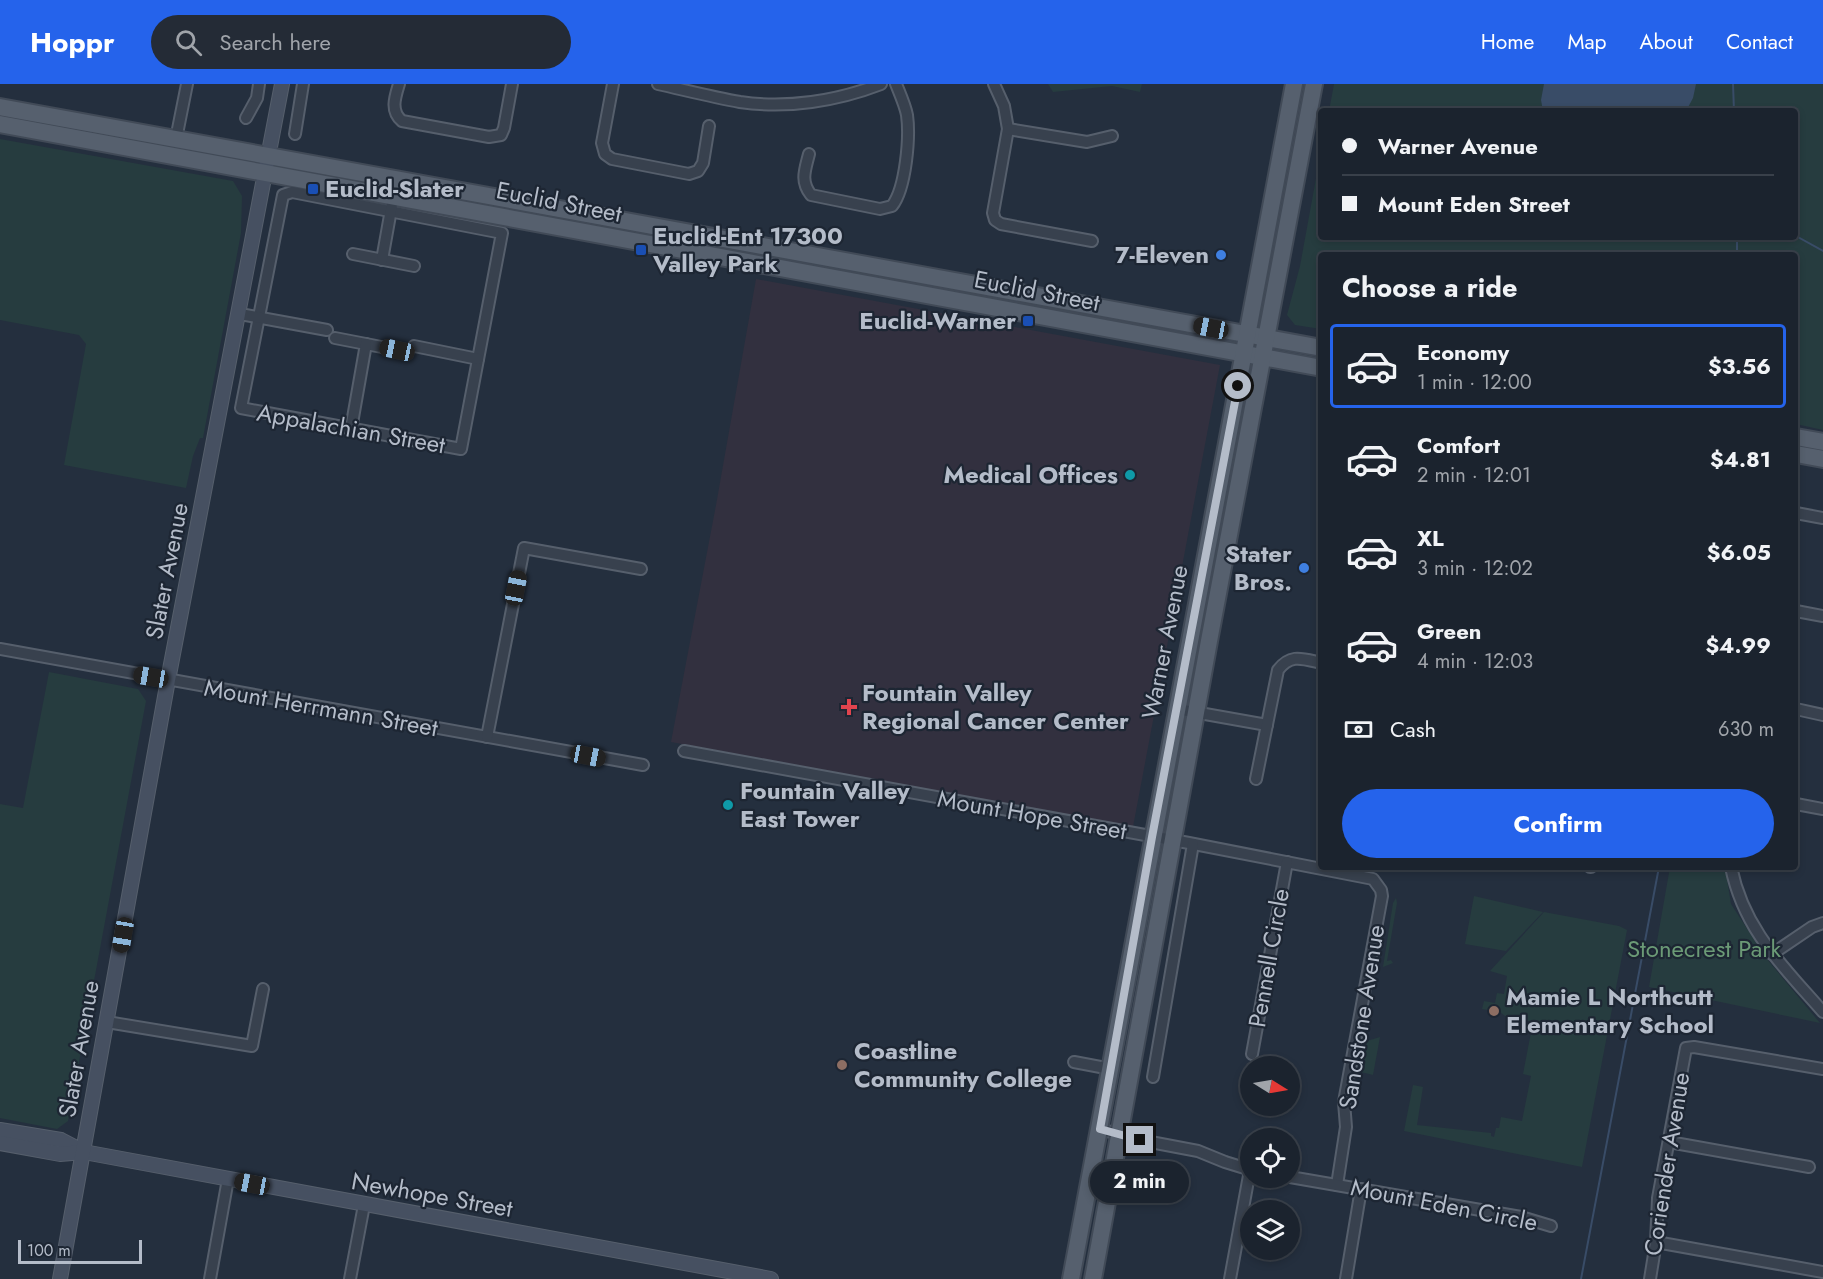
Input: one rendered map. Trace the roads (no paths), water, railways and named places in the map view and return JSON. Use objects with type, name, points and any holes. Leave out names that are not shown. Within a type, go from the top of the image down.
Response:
[{"type":"main road","name":"Slater Avenue","points":[[60,1279],[168,680],[240,314],[282,84]]},
{"type":"main road","name":"Warner Avenue","points":[[1071,1279],[1294,84]]},
{"type":"main road","name":"Warner Avenue","points":[[1093,1279],[1172,840],[1314,84]]},
{"type":"main road","name":"Euclid Street","points":[[0,107],[79,130],[266,164]]},
{"type":"main road","name":"Euclid Street","points":[[0,124],[176,139],[394,196],[1318,367]]},
{"type":"main road","name":"Euclid Street","points":[[394,196],[528,203],[1318,347]]},
{"type":"main road","points":[[1798,448],[1823,442]]},
{"type":"main road","points":[[1798,448],[1823,459]]},
{"type":"main road","points":[[1200,585],[1208,594],[1205,626],[1209,641]]},
{"type":"main road","name":"Newhope Street","points":[[0,1130],[61,1140],[84,1152]]},
{"type":"main road","name":"Newhope Street","points":[[0,1143],[60,1154],[84,1152],[771,1279]]},
{"type":"street","points":[[176,139],[187,84]]},
{"type":"street","points":[[246,118],[257,98],[260,84]]},
{"type":"street","points":[[295,134],[303,84]]},
{"type":"street","points":[[399,84],[394,110],[402,121],[478,136],[496,137],[501,135],[504,128],[512,84]]},
{"type":"street","points":[[613,84],[602,143],[605,154],[612,159],[689,174],[698,171],[703,163],[709,126]]},
{"type":"street","points":[[658,84],[741,102],[774,104],[820,101],[881,84]]},
{"type":"street","points":[[710,95],[714,84]]},
{"type":"street","points":[[841,84],[844,96]]},
{"type":"street","points":[[809,154],[804,183],[811,195],[880,209],[892,206],[900,192],[908,136],[907,113],[896,84]]},
{"type":"street","points":[[994,84],[1004,106],[1008,129],[993,213],[995,220],[1001,224],[1092,241]]},
{"type":"street","points":[[1008,129],[1088,142],[1112,136]]},
{"type":"street","points":[[258,317],[283,195],[292,192],[394,196],[502,233],[478,359],[414,346]]},
{"type":"street","points":[[382,260],[394,196]]},
{"type":"street","points":[[524,220],[528,203]]},
{"type":"street","points":[[353,255],[414,266]]},
{"type":"street","points":[[240,314],[327,330]]},
{"type":"street","name":"Appalachian Street","points":[[258,317],[241,408],[461,449],[478,359]]},
{"type":"street","points":[[335,338],[397,350]]},
{"type":"street","points":[[351,429],[366,344]]},
{"type":"street","points":[[1798,513],[1823,518]]},
{"type":"street","points":[[487,737],[524,548],[642,569]]},
{"type":"street","points":[[1798,611],[1823,616]]},
{"type":"street","name":"Mount Herrmann Street","points":[[0,650],[643,765]]},
{"type":"street","points":[[1256,779],[1278,670],[1283,663],[1295,658],[1318,662]]},
{"type":"street","points":[[1177,709],[1267,725]]},
{"type":"street","points":[[1798,709],[1823,715]]},
{"type":"street","name":"Mount Hope Street","points":[[684,751],[1318,868]]},
{"type":"street","points":[[1798,804],[1823,809]]},
{"type":"street","points":[[1153,1077],[1193,844]]},
{"type":"street","name":"Pennell Circle","points":[[1252,1054],[1287,862]]},
{"type":"street","name":"Mount Hope Street","points":[[1330,870],[1368,877],[1378,885]]},
{"type":"street","points":[[1732,870],[1738,893],[1760,938],[1823,1012]]},
{"type":"street","name":"Sandstone Avenue","points":[[1337,1185],[1346,1127],[1344,1102],[1382,896],[1378,885]]},
{"type":"street","points":[[1772,954],[1812,927],[1823,923]]},
{"type":"street","points":[[107,1022],[252,1046],[263,990]]},
{"type":"street","name":"Coriender Avenue","points":[[1650,1279],[1656,1242],[1658,1198],[1686,1048],[1694,1047],[1823,1069]]},
{"type":"street","points":[[1074,1062],[1111,1069]]},
{"type":"street","points":[[1100,1129],[1198,1151],[1240,1167]]},
{"type":"street","points":[[1669,1142],[1809,1167]]},
{"type":"street","points":[[210,1279],[228,1179]]},
{"type":"street","name":"Mount Eden Circle","points":[[1300,1179],[1521,1217],[1551,1226]]},
{"type":"street","points":[[1230,1279],[1247,1188]]},
{"type":"street","points":[[1346,1279],[1361,1189]]},
{"type":"street","points":[[350,1279],[364,1205]]},
{"type":"street","points":[[1656,1242],[1823,1272]]},
{"type":"water","points":[[1544,84],[1696,84],[1688,108],[1542,108],[1541,100]]},
{"type":"waterway","points":[[1733,84],[1734,108]]},
{"type":"waterway","points":[[1798,237],[1823,251]]},
{"type":"waterway","points":[[1737,240],[1737,252]]},
{"type":"waterway","points":[[1581,1279],[1658,870]]},
{"type":"place","name":"Euclid-Slater","points":[[313,189]]},
{"type":"place","name":"Euclid-Ent 17300 Valley Park","points":[[641,250]]},
{"type":"place","name":"7-Eleven","points":[[1221,255]]},
{"type":"place","name":"Euclid-Warner","points":[[1028,321]]},
{"type":"place","name":"Medical Offices","points":[[1130,475]]},
{"type":"place","name":"Stater Bros.","points":[[1304,568]]},
{"type":"place","name":"Fountain Valley Regional Cancer Center","points":[[849,707]]},
{"type":"place","name":"Fountain Valley East Tower","points":[[728,805]]},
{"type":"place","name":"Mamie L Northcutt Elementary School","points":[[1494,1011]]},
{"type":"place","name":"Coastline Community College","points":[[842,1065]]},
{"type":"park label","name":"Stonecrest Park","points":[[1704,949]]}]
